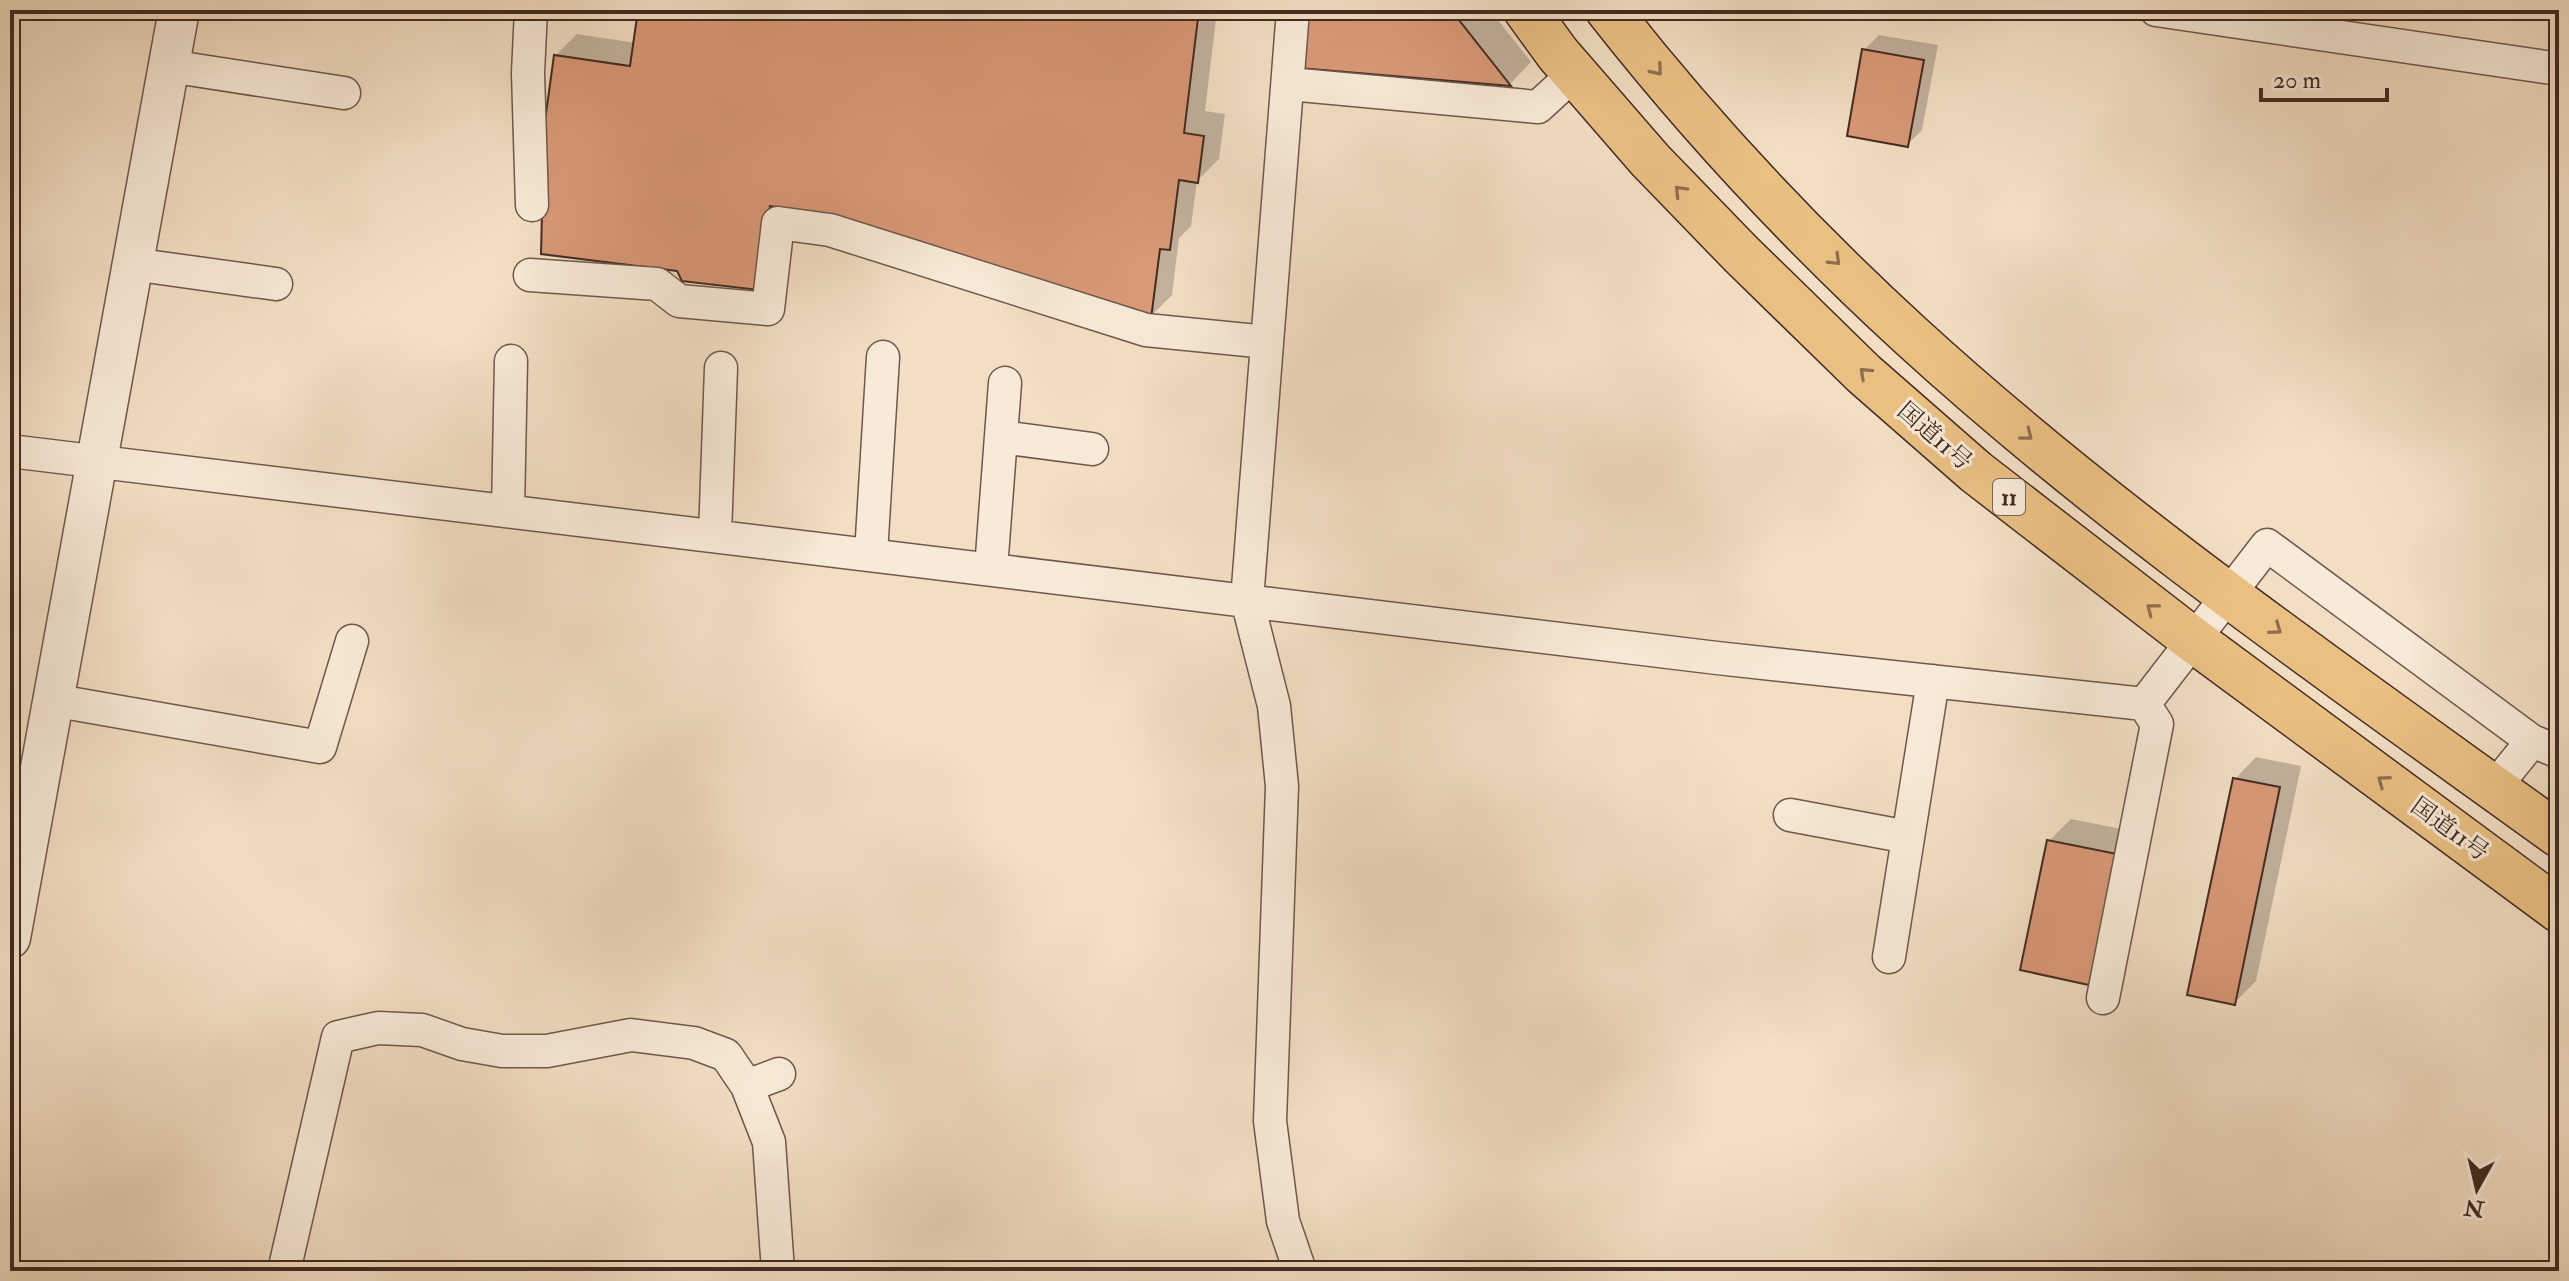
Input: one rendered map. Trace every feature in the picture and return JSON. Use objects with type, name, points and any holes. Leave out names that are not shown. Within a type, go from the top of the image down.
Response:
[{"type":"highway","name":"国道11号","points":[[1526,10],[1650,160],[1864,374],[1976,472],[2192,639],[2559,910]]},
{"type":"highway","name":"11","points":[[1608,10],[1696,117],[1909,334],[2017,428],[2227,593],[2559,835]]},
{"type":"street","points":[[10,938],[179,10]]},
{"type":"street","points":[[531,10],[528,73],[532,205]]},
{"type":"street","points":[[1293,10],[1247,600],[1274,706],[1282,786],[1270,1121],[1283,1221],[1303,1270]]},
{"type":"street","points":[[2156,10],[2559,69]]},
{"type":"street","points":[[169,66],[344,93]]},
{"type":"street","points":[[1289,84],[1538,107],[1575,73]]},
{"type":"street","points":[[530,275],[657,284],[679,301],[768,309],[778,223],[830,230],[1146,330],[1267,342]]},
{"type":"street","points":[[132,264],[276,284]]},
{"type":"street","points":[[871,554],[883,357]]},
{"type":"street","points":[[508,510],[511,361]]},
{"type":"street","points":[[715,535],[721,368]]},
{"type":"street","points":[[991,569],[1005,383]]},
{"type":"street","points":[[1001,437],[1092,449]]},
{"type":"street","points":[[10,451],[2144,704]]},
{"type":"street","points":[[2144,704],[2267,545],[2545,747],[2494,788]]},
{"type":"street","points":[[52,700],[320,747],[352,641]]},
{"type":"street","points":[[1889,957],[1933,681]]},
{"type":"street","points":[[2103,998],[2157,724],[2144,704]]},
{"type":"street","points":[[1790,815],[1908,837]]},
{"type":"street","points":[[284,1271],[338,1037],[378,1028],[422,1030],[462,1044],[502,1051],[547,1051],[631,1035],[694,1043],[726,1055],[747,1086],[769,1142],[778,1271]]},
{"type":"street","points":[[747,1086],[779,1074]]},
{"type":"building","points":[[638,10],[1199,10],[1184,133],[1204,136],[1198,183],[1179,180],[1170,250],[1160,249],[1151,319],[823,213],[770,206],[759,290],[682,281],[677,271],[541,254],[544,128],[554,55],[630,66]]},
{"type":"building","points":[[1303,10],[1451,10],[1511,86],[1299,68]]},
{"type":"building","points":[[1862,49],[1924,60],[1908,147],[1847,136]]},
{"type":"building","points":[[2233,778],[2280,787],[2235,1005],[2187,995]]},
{"type":"building","points":[[2047,840],[2117,854],[2089,985],[2020,970]]}]
